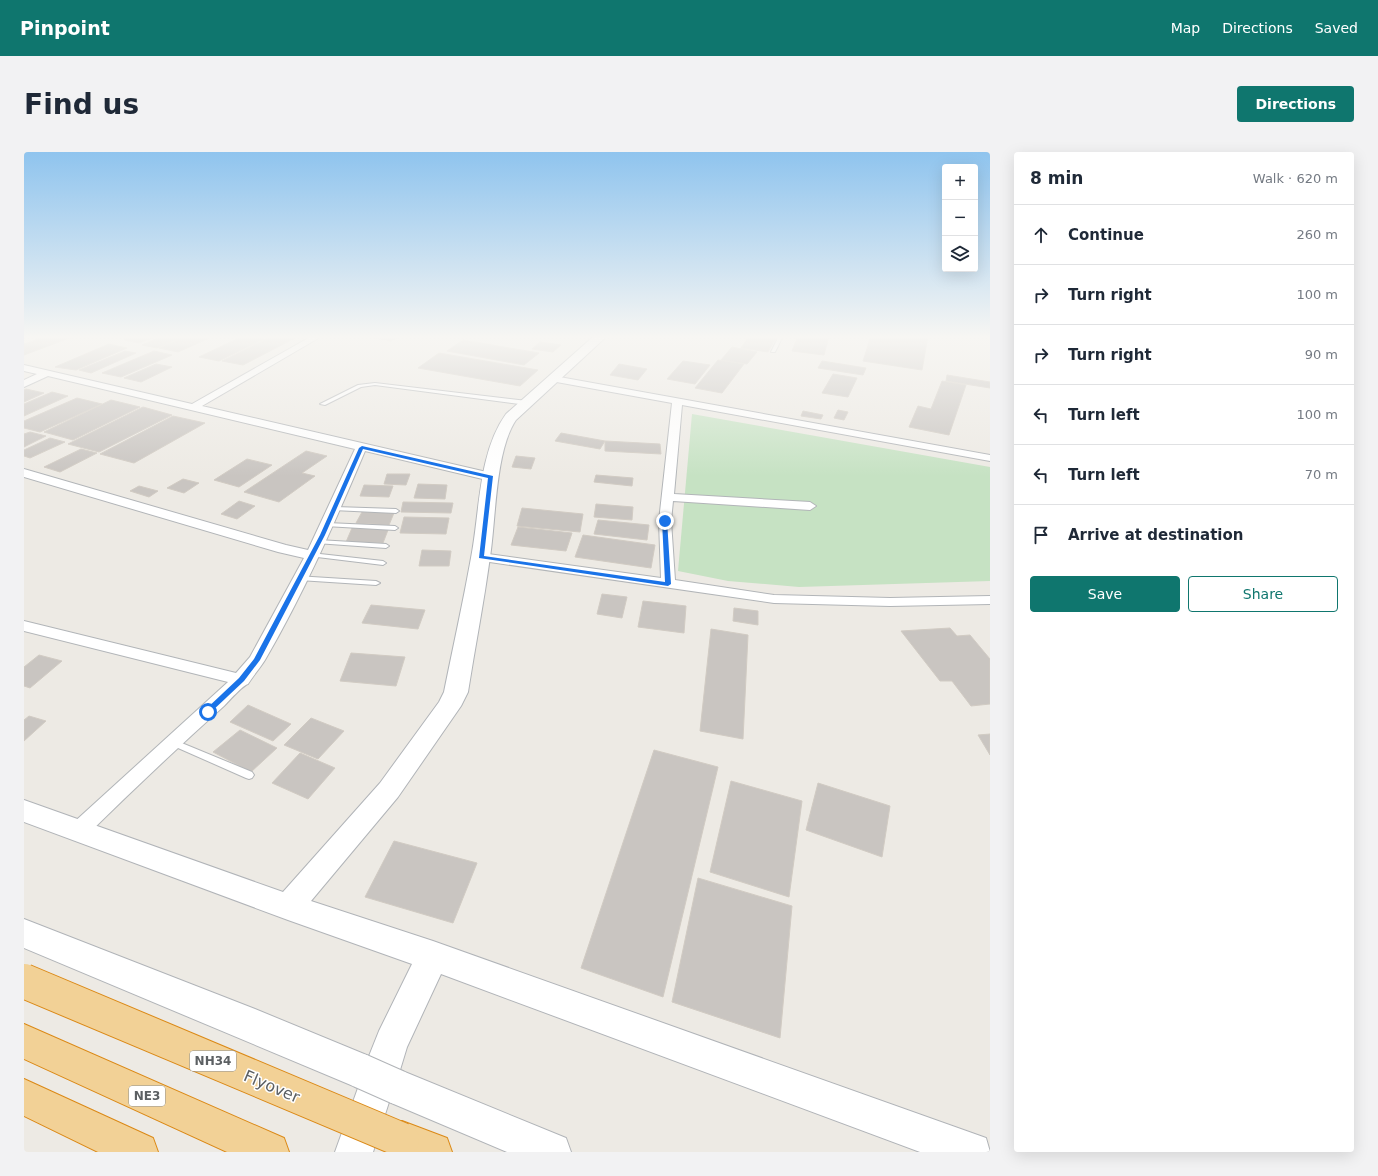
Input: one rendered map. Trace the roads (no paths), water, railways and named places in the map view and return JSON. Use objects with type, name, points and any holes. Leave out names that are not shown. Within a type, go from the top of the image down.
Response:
[{"type":"highway","name":"Flyover","points":[[24,981],[418,1146]]},
{"type":"highway","name":"NE3","points":[[24,1041],[270,1152]]},
{"type":"highway","points":[[24,1097],[138,1152]]},
{"type":"street","points":[[86,383],[491,477]]},
{"type":"street","points":[[192,408],[236,383]]},
{"type":"street","points":[[288,907],[389,790],[449,706],[460,680],[481,557],[491,477],[500,438],[504,427],[512,417],[550,383]]},
{"type":"street","points":[[575,383],[990,458]]},
{"type":"street","points":[[668,584],[665,521],[677,400]]},
{"type":"street","points":[[79,830],[172,742],[242,680],[260,655],[335,509],[362,448]]},
{"type":"street","points":[[24,485],[30,475],[283,549],[315,548]]},
{"type":"street","points":[[667,497],[810,506]]},
{"type":"street","points":[[481,557],[774,599],[890,602],[990,600]]},
{"type":"street","points":[[24,626],[242,680]]},
{"type":"street","points":[[24,811],[288,907],[433,956],[972,1152]]},
{"type":"street","points":[[24,932],[361,1071],[552,1152]]},
{"type":"street","points":[[354,1152],[392,1043],[433,956]]},
{"type":"lane","points":[[323,404],[360,386],[375,384],[527,403]]},
{"type":"lane","points":[[335,509],[396,510]]},
{"type":"lane","points":[[327,525],[395,528]]},
{"type":"lane","points":[[315,548],[386,546]]},
{"type":"lane","points":[[315,548],[383,563]]},
{"type":"lane","points":[[299,578],[376,583]]},
{"type":"lane","points":[[172,742],[249,775]]}]
